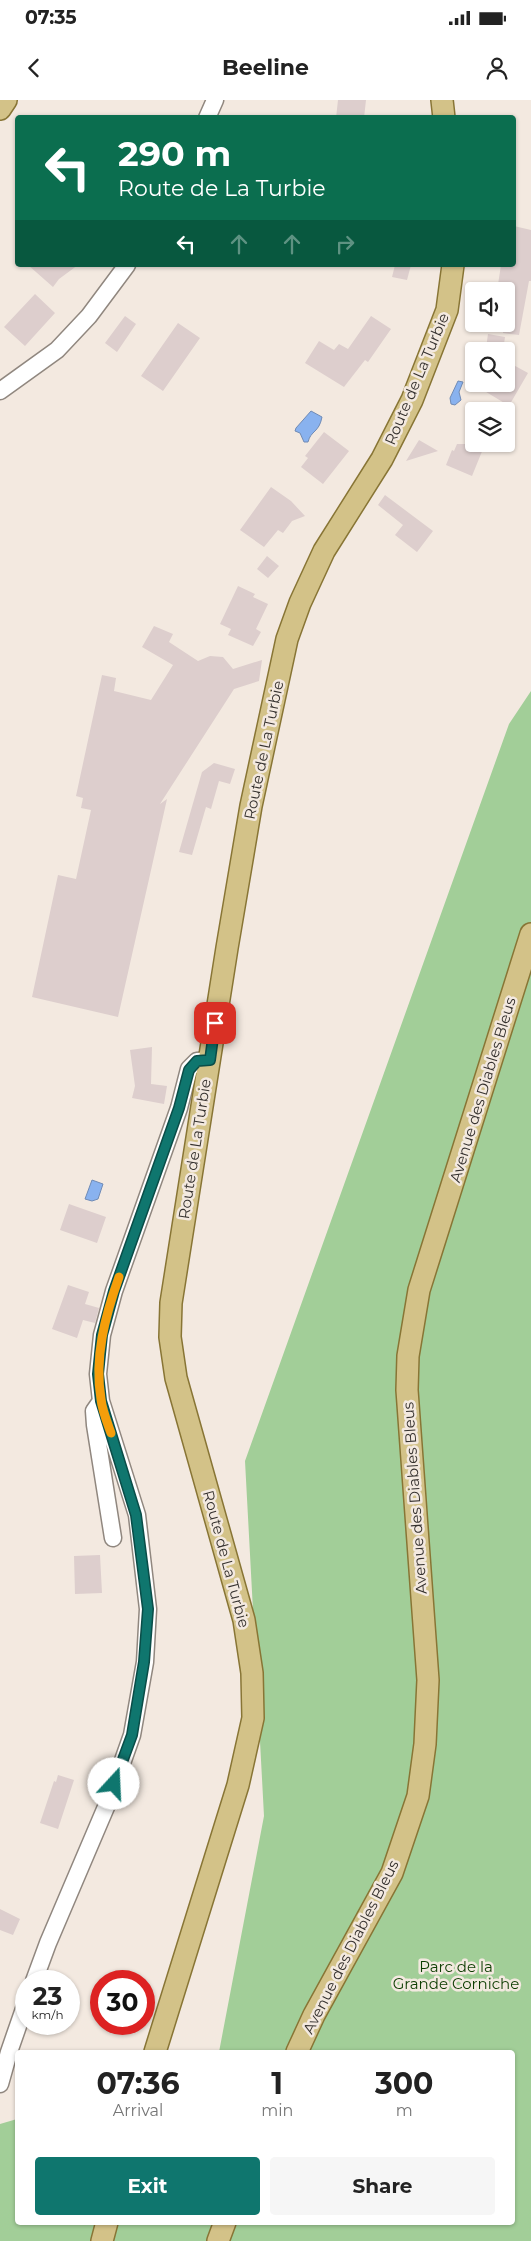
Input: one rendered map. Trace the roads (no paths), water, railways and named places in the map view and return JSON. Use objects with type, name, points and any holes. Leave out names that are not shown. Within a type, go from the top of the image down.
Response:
[{"type":"main road","points":[[0,109],[6,100]]},
{"type":"main road","points":[[442,100],[444,115]]},
{"type":"main road","name":"Route de La Turbie","points":[[156,2050],[238,1785],[253,1718],[252,1673],[244,1620],[176,1378],[170,1337],[171,1303],[227,948],[251,806],[287,639],[300,603],[324,551],[382,459],[412,400],[443,323],[451,291],[453,267]]},
{"type":"main road","name":"Avenue des Diables Bleus","points":[[298,2050],[314,2015],[392,1873],[418,1796],[425,1744],[428,1680],[407,1390],[408,1356],[419,1290],[482,1095],[531,934]]},
{"type":"main road","points":[[102,2241],[106,2225]]},
{"type":"main road","points":[[218,2241],[224,2225]]},
{"type":"street","points":[[208,115],[215,100]]},
{"type":"street","points":[[0,391],[57,350],[89,316],[126,267]]},
{"type":"street","points":[[38,1970],[109,1800],[132,1735],[144,1662],[148,1609],[136,1515],[101,1401],[98,1374],[102,1335],[114,1291],[179,1108],[189,1070],[197,1061],[210,1060]]},
{"type":"street","points":[[101,1401],[94,1411],[95,1425],[113,1538]]},
{"type":"street","points":[[0,2084],[16,2035]]},
{"type":"water","points":[[458,381],[463,382],[459,392],[461,400],[455,405],[451,404],[450,398]]},
{"type":"water","points":[[311,411],[322,417],[321,422],[308,442],[304,442],[300,433],[295,431]]},
{"type":"water","points":[[92,1180],[103,1184],[98,1199],[92,1201],[85,1199]]},
{"type":"park label","name":"Parc de la Grande Corniche","points":[[456,1976]]}]
